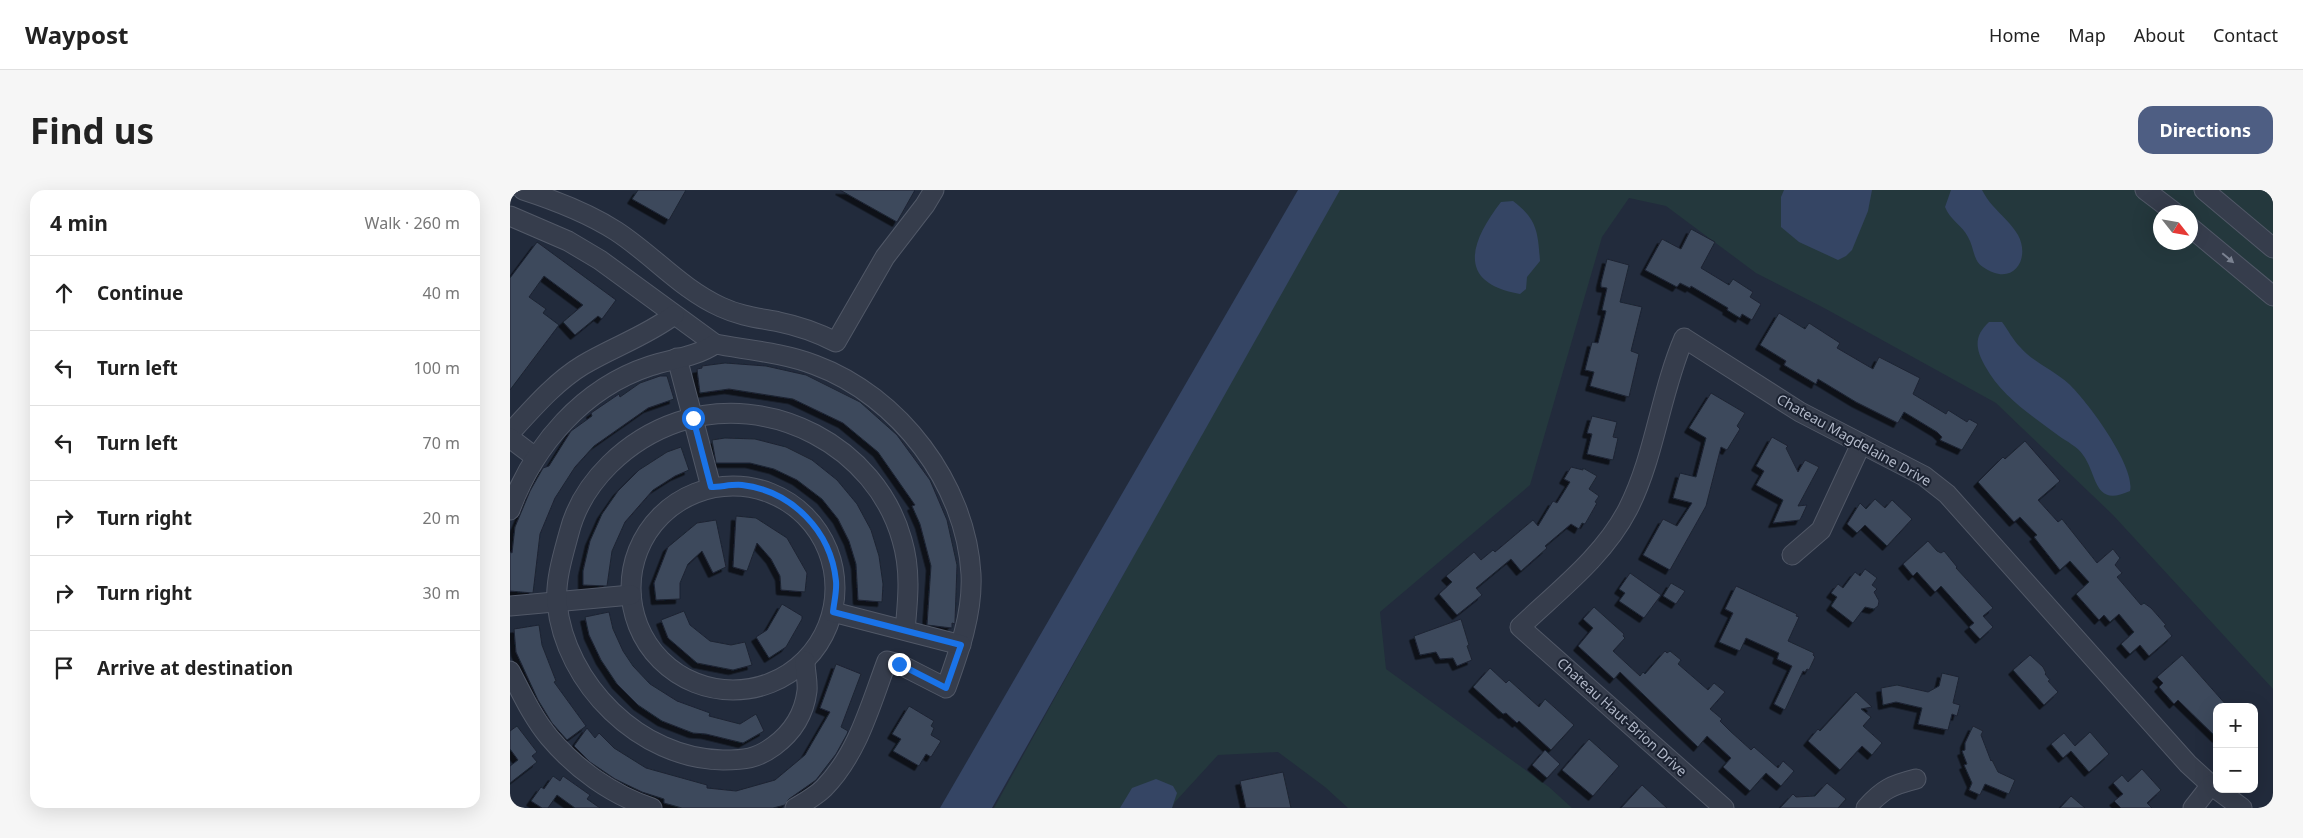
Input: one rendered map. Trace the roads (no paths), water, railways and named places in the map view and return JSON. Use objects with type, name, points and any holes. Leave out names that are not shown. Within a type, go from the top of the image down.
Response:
[{"type":"street","points":[[523,190],[586,215],[616,231],[689,289],[720,307],[745,316],[781,322],[818,333],[836,342],[885,257],[925,205],[934,190]]},
{"type":"street","points":[[2145,190],[2165,205]]},
{"type":"street","points":[[2204,190],[2273,248]]},
{"type":"street","points":[[511,220],[568,241],[600,260],[715,344],[784,356],[816,365],[846,380],[892,413],[911,432],[931,459],[946,487],[962,523],[971,575],[968,615],[961,645],[946,688],[899,664],[887,661],[859,736],[845,764],[823,790],[795,808]]},
{"type":"street","points":[[2198,234],[2273,296]]},
{"type":"street","points":[[510,433],[538,402],[582,365],[660,326],[674,315]]},
{"type":"street","name":"Chateau Magdelaine Drive","points":[[1520,627],[1590,561],[1608,541],[1628,509],[1645,469],[1671,368],[1684,338],[1800,412],[1924,476],[1947,494],[2188,764],[2210,785],[2242,808]]},
{"type":"street","points":[[510,510],[518,488],[535,457],[557,429],[588,399],[648,366],[705,351],[715,344]]},
{"type":"street","points":[[677,358],[711,487]]},
{"type":"street","points":[[804,661],[808,689],[802,714],[788,735],[759,757],[700,760],[645,738],[618,718],[597,695],[578,666],[564,633],[557,602],[562,561],[571,524],[587,491],[610,463],[646,436],[677,422],[708,414],[747,412],[791,423],[830,441],[860,466],[886,501],[902,538],[909,588],[905,630]]},
{"type":"street","points":[[510,438],[535,457]]},
{"type":"street","points":[[1792,555],[1821,530],[1861,444]]},
{"type":"street","points":[[741,485],[770,491],[796,506],[816,527],[830,553],[836,582],[833,612],[827,630],[817,647],[804,661],[781,678],[754,688],[725,690],[696,684],[671,670],[651,649],[637,624],[631,595],[633,566],[643,539],[661,515],[684,498],[711,487],[741,485]]},
{"type":"street","points":[[510,606],[631,595]]},
{"type":"street","points":[[833,612],[961,645]]},
{"type":"street","name":"Chateau Haut-Brion Drive","points":[[1520,627],[1724,808]]},
{"type":"street","points":[[510,671],[529,707],[549,737],[579,766],[612,790],[652,808]]},
{"type":"street","points":[[1866,808],[1874,798],[1892,785],[1916,779]]},
{"type":"street","points":[[2193,808],[2210,785]]},
{"type":"water","points":[[1298,190],[1340,190],[992,808],[940,808]]},
{"type":"water","points":[[1784,190],[1872,190],[1868,211],[1852,250],[1838,260],[1799,242],[1781,227],[1781,197]]},
{"type":"water","points":[[1951,190],[1982,190],[2018,235],[2022,253],[2021,261],[2017,268],[2003,274],[1994,273],[1977,261],[1970,241],[1945,207]]},
{"type":"water","points":[[1513,201],[1532,220],[1537,234],[1540,261],[1527,277],[1526,289],[1520,294],[1500,289],[1486,281],[1478,271],[1475,259],[1482,232],[1490,217],[1501,202]]},
{"type":"water","points":[[1989,322],[2002,322],[2026,353],[2063,379],[2077,393],[2098,419],[2118,451],[2130,480],[2130,491],[2118,495],[2109,495],[2103,492],[2098,487],[2081,452],[2028,413],[2000,387],[1979,354],[1979,337]]},
{"type":"water","points":[[1156,779],[1173,786],[1177,793],[1172,808],[1120,808],[1132,788]]}]
